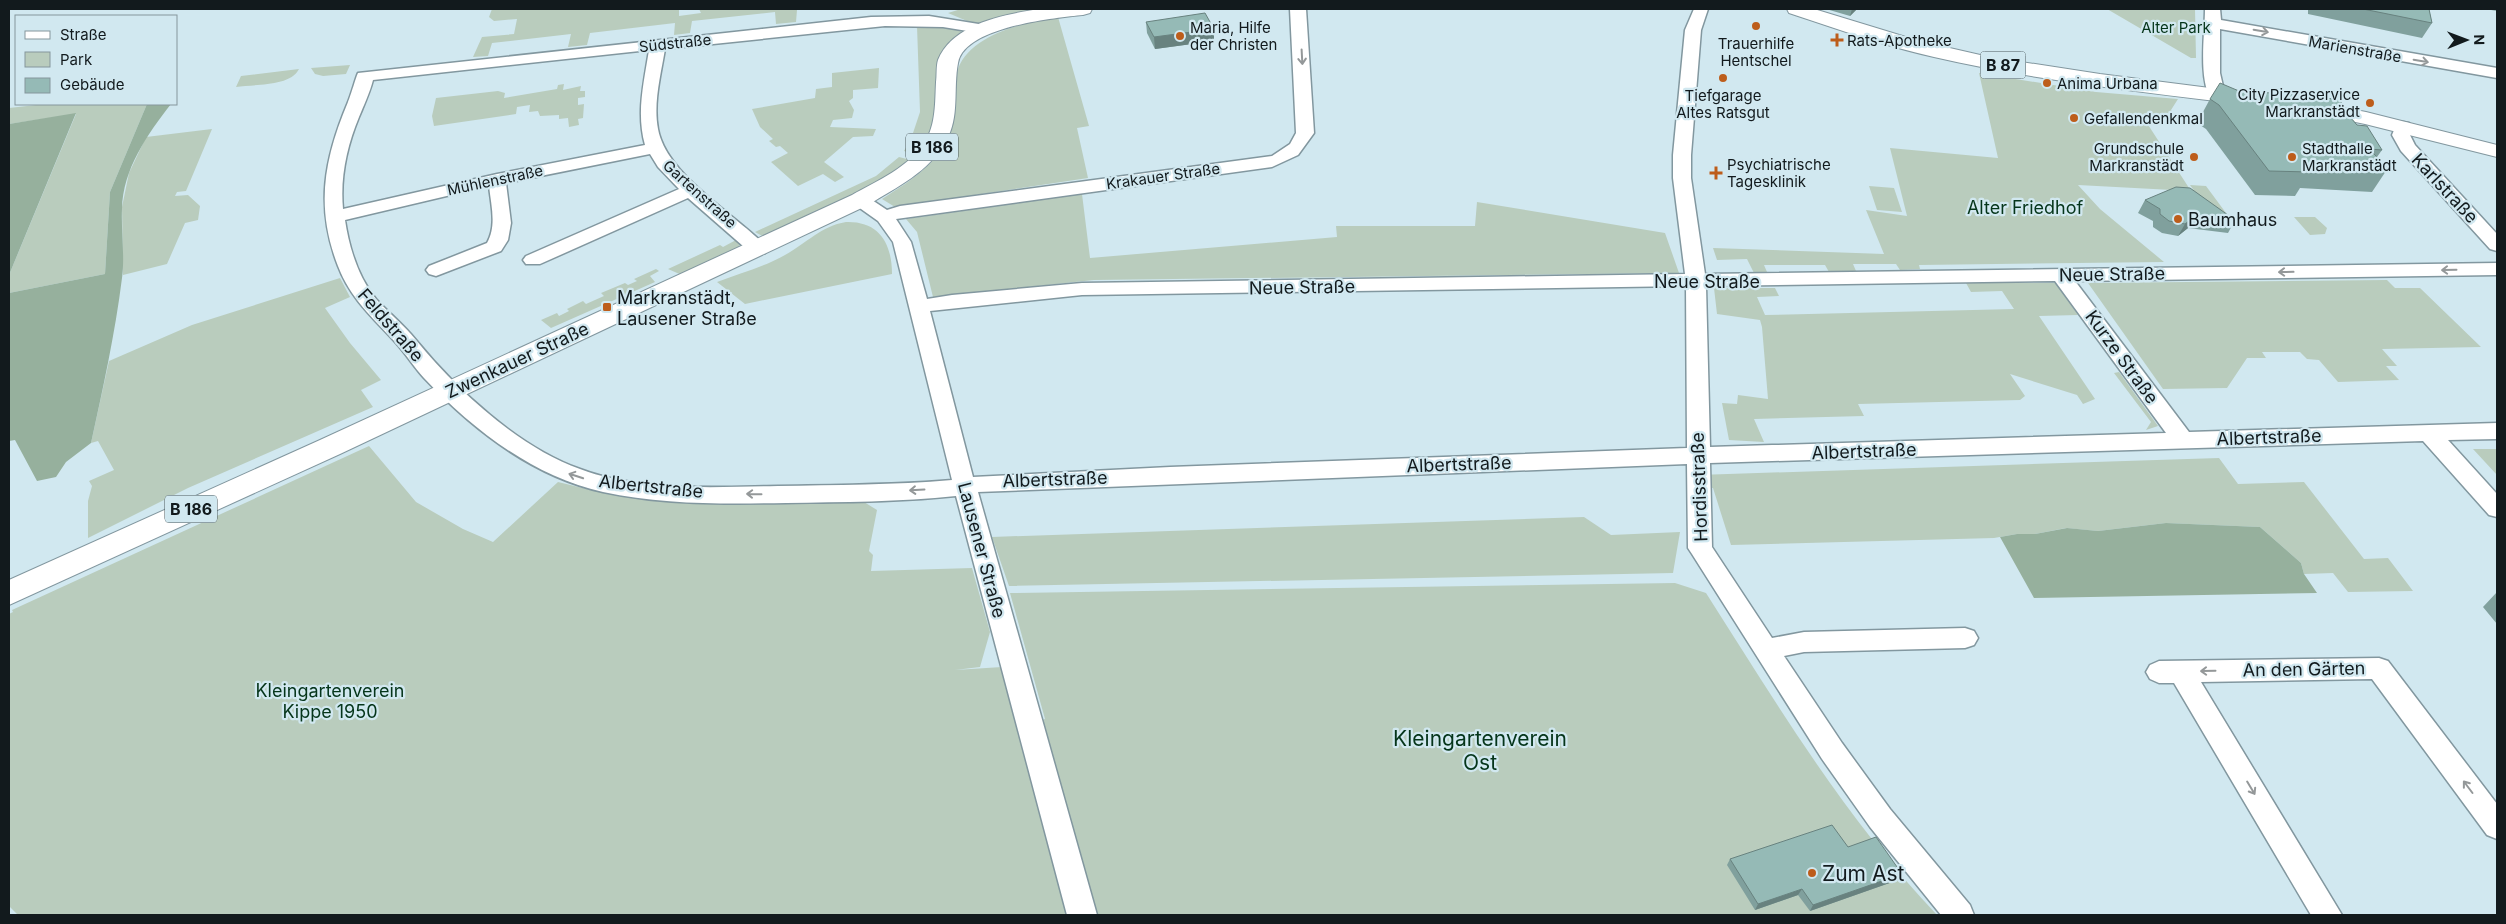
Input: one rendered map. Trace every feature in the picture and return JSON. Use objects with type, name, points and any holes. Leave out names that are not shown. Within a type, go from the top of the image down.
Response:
[{"type":"main road","name":"Zwenkauer Straße","points":[[9,593],[758,249],[860,200],[923,160],[937,142],[942,125],[948,60],[963,42],[986,29],[1035,15],[1071,9]]},
{"type":"main road","name":"B 87","points":[[1796,9],[1902,43],[1953,56],[2028,70],[2330,110],[2497,152]]},
{"type":"street","name":"Krakauer Straße","points":[[885,218],[900,212],[1272,162],[1287,156],[1297,149],[1305,133],[1306,124],[1298,9]]},
{"type":"street","name":"Hordisstraße","points":[[1701,9],[1693,30],[1682,155],[1682,178],[1696,280],[1697,456],[1700,548],[1765,650],[1867,801],[1959,915]]},
{"type":"street","name":"Südstraße","points":[[364,76],[934,15],[986,29]]},
{"type":"street","points":[[2213,16],[2212,73],[2217,95]]},
{"type":"street","name":"Marienstraße","points":[[2213,16],[2497,73]]},
{"type":"street","name":"Gartenstraße","points":[[658,45],[649,122],[655,148],[666,167],[758,249]]},
{"type":"street","name":"Feldstraße","points":[[364,76],[365,81],[343,136],[335,172],[333,192],[340,237],[350,271],[362,294],[439,380],[452,390]]},
{"type":"street","name":"Karlstraße","points":[[2403,127],[2402,134],[2407,147],[2497,245]]},
{"type":"street","name":"Mühlenstraße","points":[[336,216],[497,179],[655,148]]},
{"type":"street","points":[[497,179],[508,257]]},
{"type":"street","points":[[533,260],[692,190]]},
{"type":"street","name":"Lausener Straße","points":[[860,200],[885,218],[902,242],[965,488],[1082,915]]},
{"type":"street","points":[[436,270],[494,247],[503,230]]},
{"type":"street","name":"Neue Straße","points":[[918,307],[952,301],[1082,289],[1556,284],[1696,280],[2497,269]]},
{"type":"street","name":"Kurze Straße","points":[[2060,275],[2183,440]]},
{"type":"street","name":"Albertstraße","points":[[452,390],[538,459],[574,476],[619,486],[663,491],[780,494],[875,493],[965,488],[980,483],[1107,477],[2497,431]]},
{"type":"street","points":[[2428,432],[2497,509]]},
{"type":"street","points":[[1765,650],[1804,642],[1966,638]]},
{"type":"street","name":"An den Gärten","points":[[2327,915],[2170,672],[2379,668],[2497,826]]},
{"type":"green space","points":[[492,9],[691,9],[679,10],[679,16],[701,13],[699,9],[808,9],[797,10],[796,22],[776,24],[775,12],[692,21],[690,33],[674,35],[675,23],[590,33],[587,45],[568,47],[571,34],[492,43],[488,56],[473,57],[482,37],[514,34],[517,19],[494,21],[489,17]]},
{"type":"green space","points":[[961,9],[1064,9],[1066,11],[986,29],[948,13]]},
{"type":"green space","name":"Alter Park","points":[[2107,9],[2195,9],[2196,58],[2191,58]]},
{"type":"green space","points":[[1058,17],[1089,126],[1077,128],[1088,178],[895,207],[882,199],[927,167],[941,150],[949,134],[957,73],[962,60],[972,49],[984,40],[1014,27]]},
{"type":"green space","points":[[917,26],[947,26],[961,30],[960,37],[939,63],[935,123],[917,155],[904,151],[911,139],[920,112]]},
{"type":"green space","points":[[350,65],[346,74],[323,76],[315,74],[311,68]]},
{"type":"green space","points":[[879,68],[878,88],[853,90],[853,98],[849,101],[854,110],[852,118],[833,120],[830,127],[876,129],[873,136],[853,137],[824,162],[844,177],[835,182],[823,174],[798,186],[771,162],[788,153],[780,146],[776,147],[769,141],[773,139],[760,127],[752,109],[815,98],[816,89],[832,87],[832,73]]},
{"type":"green space","points":[[299,69],[294,75],[280,82],[236,87],[241,76]]},
{"type":"green space","name":"Alter Friedhof","points":[[1979,73],[2096,92],[2178,99],[2171,110],[2175,116],[2143,117],[2191,191],[2078,185],[2100,209],[2164,262],[1919,265],[1920,269],[1900,270],[1896,264],[1853,264],[1856,271],[1829,272],[1825,265],[1764,265],[1767,272],[1754,273],[1747,259],[1717,260],[1713,248],[1884,254],[1866,210],[1907,216],[1890,148],[1998,158]]},
{"type":"green space","points":[[564,84],[563,90],[581,86],[580,91],[585,91],[585,97],[578,98],[578,105],[584,104],[583,118],[578,119],[579,125],[569,127],[568,118],[559,119],[559,115],[540,116],[538,111],[529,112],[530,105],[517,107],[516,114],[434,126],[432,116],[436,98],[498,91],[505,93],[504,98],[557,89],[558,85]]},
{"type":"green space","points":[[36,105],[147,105],[110,192],[105,274],[9,293],[9,275],[76,114],[9,124],[9,108]]},
{"type":"green space","points":[[147,105],[170,105],[138,153],[123,194],[122,278],[112,340],[91,443],[66,462],[56,477],[37,481],[15,440],[9,441],[9,293],[105,274],[110,192]]},
{"type":"green space","points":[[76,113],[9,275],[9,124]]},
{"type":"green space","points":[[212,129],[186,191],[177,192],[175,196],[188,195],[200,206],[198,220],[185,223],[167,264],[123,275],[122,207],[129,173],[146,137]]},
{"type":"green space","points":[[899,157],[911,160],[893,175],[766,238],[755,232],[876,176]]},
{"type":"green space","points":[[2190,185],[2206,186],[2226,213],[2210,213]]},
{"type":"green space","points":[[1869,186],[1894,188],[1902,212],[1877,210]]},
{"type":"green space","points":[[1082,194],[1090,258],[1337,237],[1336,226],[1475,226],[1477,202],[1665,233],[1679,273],[1094,280],[933,297],[917,232],[906,219]]},
{"type":"green space","points":[[2294,217],[2315,217],[2327,228],[2325,234],[2310,235]]},
{"type":"green space","points":[[846,222],[867,225],[881,236],[889,253],[892,274],[745,304],[717,282],[777,259],[829,227]]},
{"type":"green space","points":[[736,240],[743,251],[684,276],[668,269],[720,245],[723,247]]},
{"type":"green space","points":[[656,269],[659,271],[650,276],[655,282],[551,328],[541,320],[557,313],[559,316],[569,311],[567,309],[583,301],[586,304],[604,296],[601,293],[625,283],[628,285],[637,281],[634,279]]},
{"type":"green space","points":[[340,278],[350,297],[325,308],[350,343],[381,380],[361,390],[373,407],[188,488],[88,538],[88,501],[92,486],[89,481],[114,470],[98,441],[91,443],[109,361],[192,325]]},
{"type":"green space","points":[[2387,280],[2395,288],[2420,288],[2481,347],[2382,349],[2397,366],[2386,366],[2399,380],[2338,382],[2319,360],[2307,359],[2300,352],[2262,352],[2266,358],[2247,358],[2227,388],[2163,389],[2088,283]]},
{"type":"green space","points":[[1966,283],[2056,283],[2078,315],[2039,316],[2095,399],[2083,404],[2077,395],[2010,374],[2025,396],[2020,400],[1858,404],[1864,416],[1754,419],[1764,442],[1729,440],[1722,403],[1737,404],[1738,395],[1768,399],[1762,327],[1760,320],[1717,314],[1714,288],[1775,288],[1779,296],[1757,297],[1765,315],[2014,309],[2002,291],[1971,292]]},
{"type":"green space","points":[[2119,372],[2158,426],[2146,430],[2151,422],[2114,373]]},
{"type":"green space","name":"Kleingartenverein Kippe 1950","points":[[369,446],[416,502],[463,529],[493,542],[558,482],[595,491],[681,503],[864,502],[877,510],[869,551],[873,555],[871,571],[972,568],[990,632],[980,667],[955,670],[1002,667],[1072,915],[18,915],[9,906],[9,614],[13,612],[12,610]]},
{"type":"green space","points":[[2473,449],[2497,449],[2497,475]]},
{"type":"green space","points":[[2219,458],[2238,484],[2304,482],[2364,559],[2388,558],[2413,591],[2348,592],[2333,573],[2304,574],[2301,563],[2260,527],[2166,523],[2098,531],[2066,528],[2035,534],[2017,534],[1994,538],[1731,545],[1713,488],[1698,486],[1698,475]]},
{"type":"green space","points":[[1584,517],[1611,535],[1680,532],[1673,573],[1009,586],[992,537]]},
{"type":"green space","points":[[2166,523],[2260,527],[2301,563],[2304,574],[2317,593],[2034,598],[2000,537],[2017,534],[2035,534],[2067,528],[2098,531]]},
{"type":"green space","name":"Kleingartenverein Ost","points":[[1675,583],[1706,593],[1786,719],[1842,800],[1872,840],[1937,915],[1097,915],[1042,720],[1045,719],[1010,593]]},
{"type":"building","points":[[2363,9],[2429,9],[2432,23]]},
{"type":"building","points":[[1205,13],[1214,29],[1154,37],[1146,22]]},
{"type":"building","points":[[2220,83],[2239,91],[2304,95],[2340,100],[2345,111],[2357,125],[2367,126],[2382,150],[2369,149],[2388,168],[2304,164],[2310,172],[2269,171],[2219,105],[2210,99]]},
{"type":"building","points":[[2176,187],[2190,188],[2235,220],[2195,216],[2185,224],[2169,221],[2160,214],[2160,209],[2145,200]]},
{"type":"building","name":"Zum Ast","points":[[1832,825],[1848,847],[1876,837],[1902,874],[1813,905],[1802,889],[1758,904],[1730,859]]},
{"type":"place","name":"Trauerhilfe Hentschel","points":[[1756,26]]},
{"type":"place","name":"Maria, Hilfe der Christen","points":[[1180,36]]},
{"type":"place","name":"Rats-Apotheke","points":[[1837,40]]},
{"type":"place","name":"Tiefgarage Altes Ratsgut","points":[[1723,78]]},
{"type":"place","name":"Anima Urbana","points":[[2047,83]]},
{"type":"place","name":"City Pizzaservice Markranstädt","points":[[2370,103]]},
{"type":"place","name":"Gefallendenkmal","points":[[2074,118]]},
{"type":"place","name":"Grundschule Markranstädt","points":[[2194,157]]},
{"type":"place","name":"Stadthalle Markranstädt","points":[[2292,157]]},
{"type":"place","name":"Psychiatrische Tagesklinik","points":[[1716,173]]},
{"type":"place","name":"Baumhaus","points":[[2178,219]]},
{"type":"place","name":"Markranstädt, Lausener Straße","points":[[607,307]]},
{"type":"place","name":"Zum Ast","points":[[1812,873]]}]
